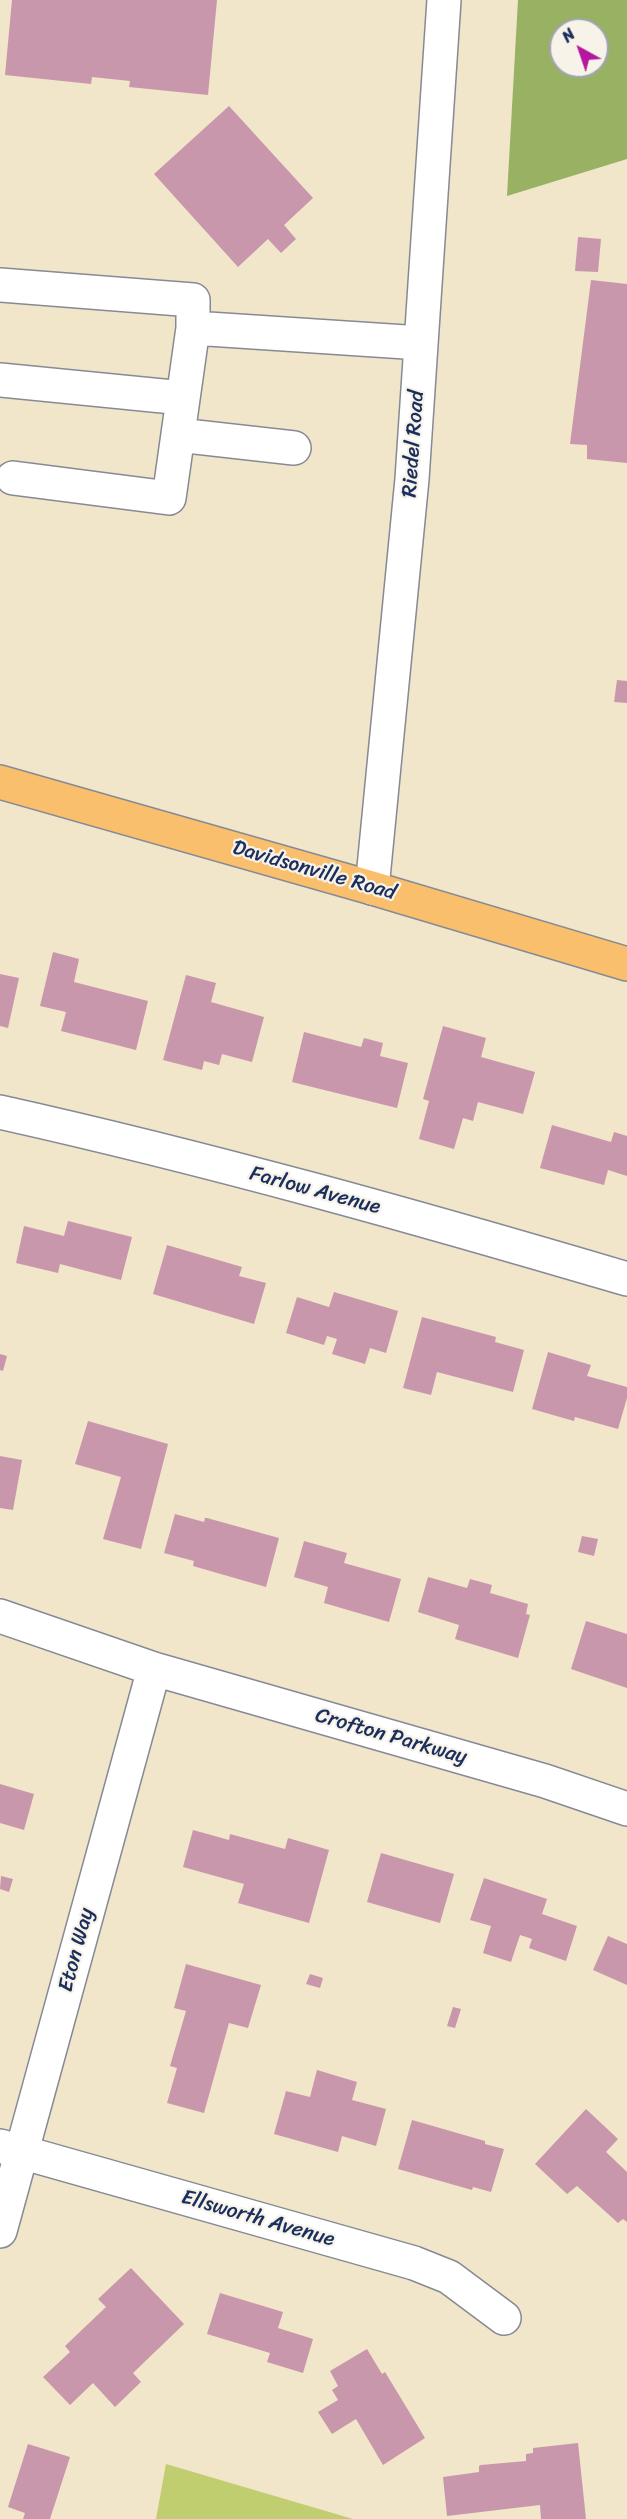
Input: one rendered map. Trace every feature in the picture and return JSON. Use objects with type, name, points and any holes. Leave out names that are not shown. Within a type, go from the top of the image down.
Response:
[{"type":"main road","name":"Davidsonville Road","points":[[0,782],[372,888],[627,964]]},
{"type":"street","name":"Riedel Road","points":[[372,888],[412,479],[444,0]]},
{"type":"street","points":[[0,285],[193,300],[193,328],[169,498],[13,478]]},
{"type":"street","points":[[193,328],[421,343]]},
{"type":"street","points":[[0,380],[183,398]]},
{"type":"street","points":[[178,435],[294,448]]},
{"type":"street","name":"Farlow Avenue","points":[[0,1113],[144,1144],[473,1233],[627,1280]]},
{"type":"street","name":"Crofton Parkway","points":[[0,1616],[154,1669],[544,1781],[627,1809]]},
{"type":"street","name":"Crofton Parkway","points":[[0,1641],[154,1669]]},
{"type":"street","name":"Eton Way","points":[[0,2231],[11,2149],[154,1669]]},
{"type":"street","name":"Ellsworth Avenue","points":[[11,2149],[414,2263],[449,2277],[504,2318]]},
{"type":"green space","points":[[518,0],[627,0],[627,159],[507,196]]},
{"type":"green space","points":[[166,2464],[353,2519],[156,2519]]},
{"type":"building","points":[[12,0],[217,0],[208,95],[129,87],[130,81],[92,77],[91,84],[5,75]]},
{"type":"building","points":[[229,106],[313,198],[284,225],[296,239],[281,253],[268,239],[238,267],[154,174]]},
{"type":"building","points":[[578,237],[601,239],[598,272],[575,271]]},
{"type":"building","points":[[591,280],[627,284],[627,463],[587,459],[587,445],[570,444]]},
{"type":"building","points":[[617,680],[627,681],[627,703],[614,702]]},
{"type":"building","points":[[53,952],[79,959],[74,982],[148,1001],[136,1050],[61,1031],[66,1012],[40,1006]]},
{"type":"building","points":[[0,974],[19,978],[8,1028],[0,1026]]},
{"type":"building","points":[[186,975],[216,983],[211,1002],[264,1017],[252,1062],[222,1054],[219,1065],[204,1061],[202,1070],[163,1060]]},
{"type":"building","points":[[443,1026],[486,1038],[481,1057],[535,1072],[523,1114],[478,1102],[473,1121],[463,1118],[454,1149],[419,1139],[429,1101],[423,1099]]},
{"type":"building","points":[[304,1032],[361,1047],[364,1038],[383,1043],[380,1056],[408,1063],[397,1108],[292,1082]]},
{"type":"building","points":[[552,1125],[611,1142],[614,1132],[627,1136],[627,1176],[608,1170],[604,1185],[540,1168]]},
{"type":"building","points":[[68,1221],[132,1237],[121,1280],[60,1264],[58,1273],[16,1263],[24,1226],[64,1236]]},
{"type":"building","points":[[167,1245],[242,1267],[239,1276],[266,1283],[254,1324],[153,1294]]},
{"type":"building","points":[[334,1292],[398,1311],[386,1353],[370,1348],[365,1364],[332,1354],[337,1339],[327,1336],[324,1345],[286,1333],[297,1297],[329,1307]]},
{"type":"building","points":[[422,1317],[496,1337],[495,1342],[524,1350],[513,1392],[437,1372],[431,1395],[403,1388]]},
{"type":"building","points":[[548,1352],[591,1365],[587,1376],[627,1387],[627,1398],[618,1429],[575,1417],[574,1421],[532,1409]]},
{"type":"building","points":[[0,1354],[7,1356],[3,1371],[0,1370]]},
{"type":"building","points":[[88,1421],[168,1444],[141,1549],[103,1539],[121,1477],[75,1464]]},
{"type":"building","points":[[0,1456],[22,1460],[13,1510],[0,1508]]},
{"type":"building","points":[[175,1514],[204,1522],[207,1518],[279,1538],[266,1587],[193,1566],[194,1561],[164,1553]]},
{"type":"building","points":[[582,1536],[598,1539],[594,1556],[578,1552]]},
{"type":"building","points":[[304,1541],[347,1553],[344,1563],[401,1579],[389,1622],[324,1603],[328,1587],[294,1577]]},
{"type":"building","points":[[428,1577],[467,1588],[470,1579],[492,1585],[490,1593],[528,1604],[526,1614],[530,1615],[518,1658],[455,1639],[459,1625],[418,1612]]},
{"type":"building","points":[[586,1621],[627,1634],[627,1688],[571,1669]]},
{"type":"building","points":[[0,1784],[34,1794],[24,1830],[0,1823]]},
{"type":"building","points":[[193,1830],[229,1840],[230,1834],[285,1849],[288,1838],[329,1850],[309,1923],[238,1903],[244,1884],[183,1867]]},
{"type":"building","points":[[381,1853],[454,1874],[440,1923],[367,1902]]},
{"type":"building","points":[[1,1876],[13,1879],[9,1892],[0,1889]]},
{"type":"building","points":[[484,1878],[547,1899],[542,1914],[577,1926],[566,1961],[529,1948],[532,1939],[520,1935],[511,1962],[483,1953],[491,1926],[470,1920]]},
{"type":"building","points":[[608,1936],[627,1944],[627,1985],[593,1970]]},
{"type":"building","points":[[186,1964],[261,1985],[248,2028],[229,2023],[204,2113],[167,2103],[177,2068],[170,2066],[186,2011],[174,2008]]},
{"type":"building","points":[[310,1974],[323,1978],[320,1988],[306,1984]]},
{"type":"building","points":[[453,2007],[461,2009],[455,2028],[447,2026]]},
{"type":"building","points":[[317,2070],[357,2082],[352,2100],[386,2109],[376,2146],[342,2136],[338,2152],[274,2134],[286,2091],[310,2097]]},
{"type":"building","points":[[586,2109],[618,2139],[606,2152],[627,2172],[627,2222],[623,2219],[618,2223],[577,2186],[567,2194],[535,2164]]},
{"type":"building","points":[[412,2120],[485,2141],[485,2144],[504,2149],[491,2192],[473,2187],[472,2190],[398,2169]]},
{"type":"building","points":[[131,2268],[184,2324],[133,2373],[141,2382],[115,2407],[93,2383],[70,2405],[43,2377],[70,2352],[65,2346],[106,2307],[98,2299]]},
{"type":"building","points":[[220,2293],[283,2312],[278,2328],[313,2339],[303,2373],[267,2362],[270,2353],[207,2334]]},
{"type":"building","points":[[367,2349],[382,2374],[385,2372],[425,2438],[383,2465],[356,2419],[332,2434],[318,2412],[338,2400],[332,2390],[338,2386],[330,2371]]},
{"type":"building","points":[[578,2443],[586,2519],[541,2519],[540,2505],[447,2516],[443,2477],[479,2472],[481,2465],[526,2461],[526,2454],[533,2453],[533,2448]]},
{"type":"building","points":[[28,2444],[70,2457],[50,2519],[23,2519],[25,2513],[8,2507]]}]
